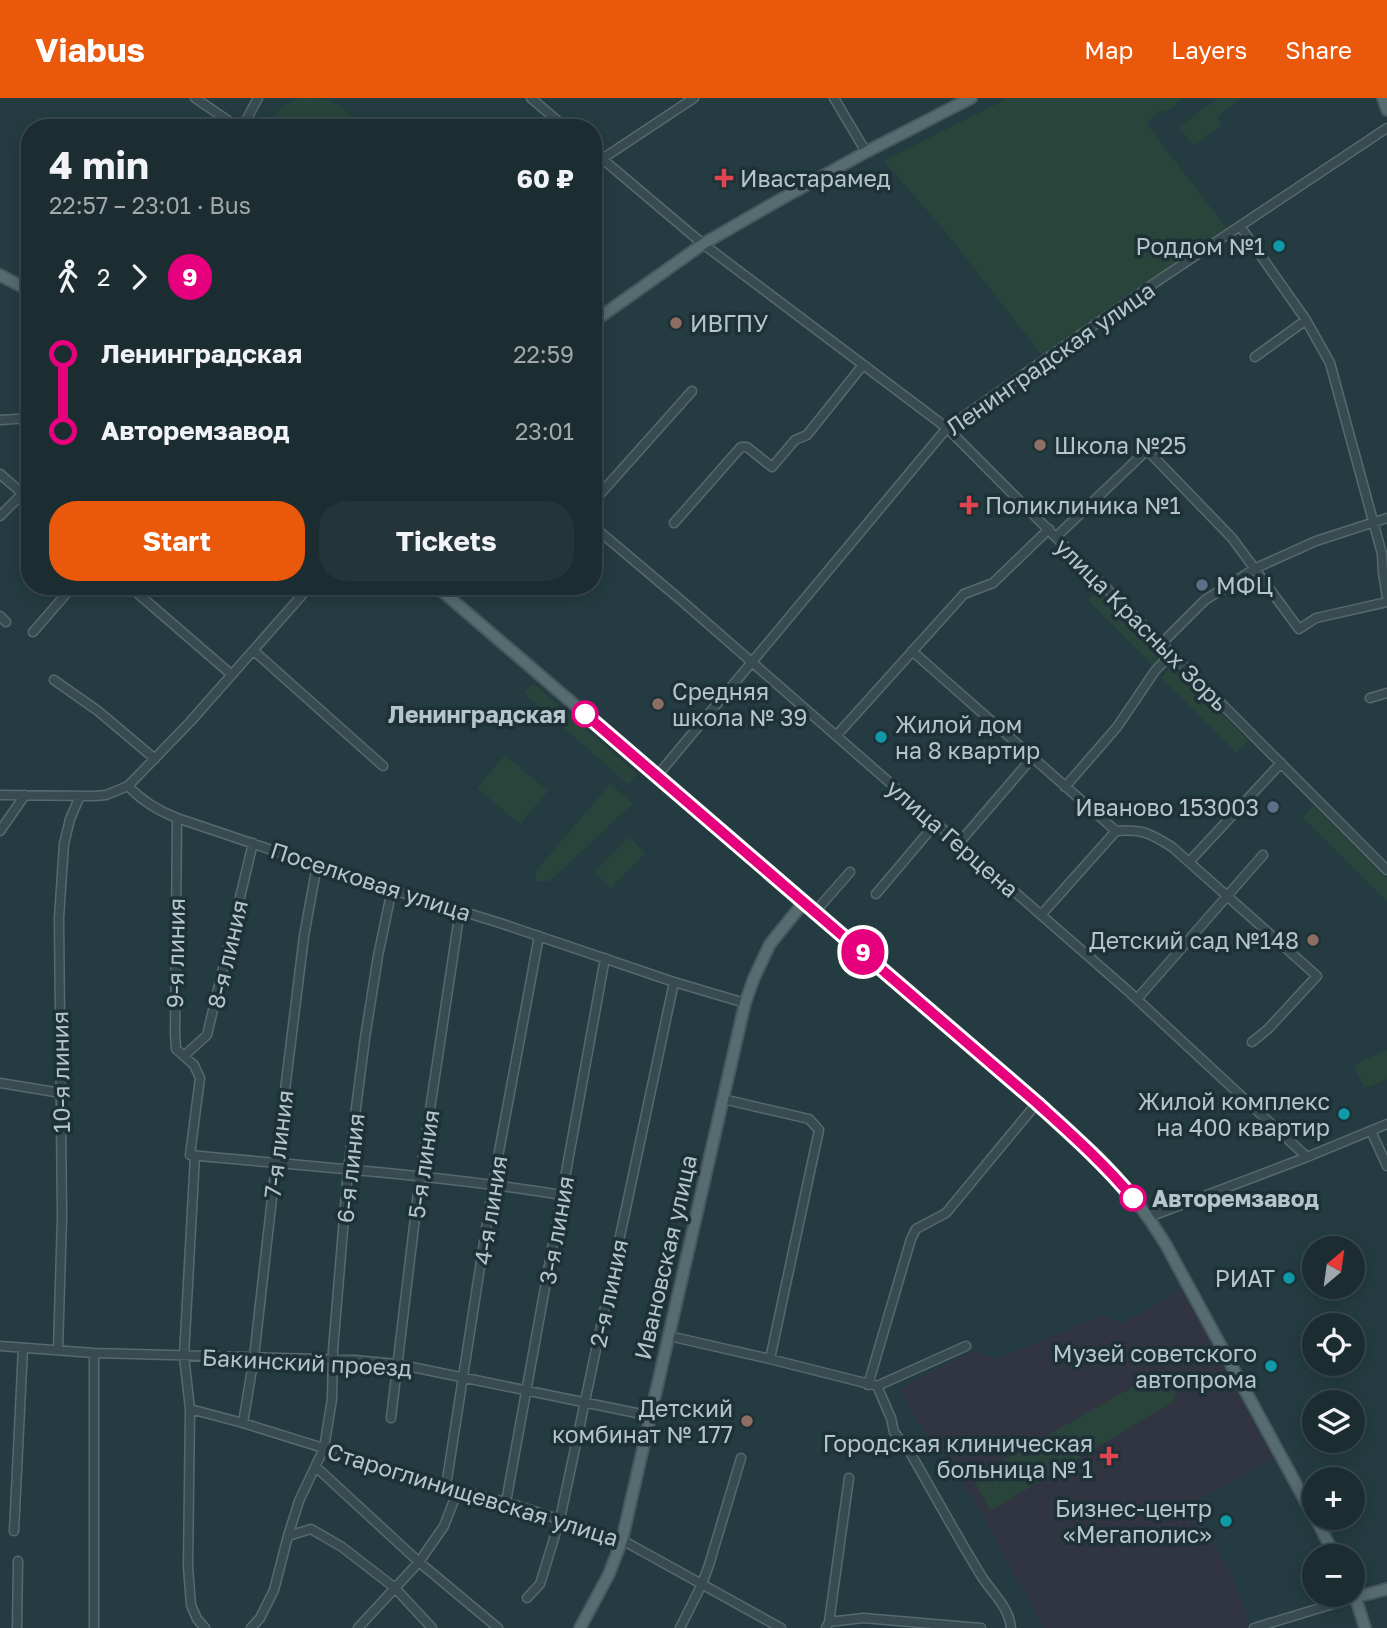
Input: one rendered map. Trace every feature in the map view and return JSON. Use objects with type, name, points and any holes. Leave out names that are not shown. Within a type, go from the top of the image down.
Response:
[{"type":"main road","points":[[602,317],[703,244],[866,152],[971,98]]},
{"type":"main road","points":[[1383,98],[1387,110]]},
{"type":"main road","points":[[0,275],[21,287]]},
{"type":"main road","points":[[446,595],[1037,1103],[1114,1174],[1149,1217],[1302,1495]]},
{"type":"main road","name":"Ивановская улица","points":[[580,1628],[609,1574],[621,1540],[745,1003],[771,944],[804,902]]},
{"type":"main road","points":[[1365,1592],[1387,1589]]},
{"type":"main road","points":[[1359,1607],[1366,1628]]},
{"type":"street","points":[[195,98],[227,119]]},
{"type":"street","points":[[246,119],[258,98]]},
{"type":"street","points":[[531,98],[556,119]]},
{"type":"street","points":[[602,159],[694,98]]},
{"type":"street","points":[[834,98],[866,152]]},
{"type":"street","name":"Ленинградская улица","points":[[657,776],[947,428],[1387,128]]},
{"type":"street","name":"улица Красных Зорь","points":[[602,159],[703,244],[947,428],[1387,870]]},
{"type":"street","points":[[1056,537],[1147,450],[1232,538],[1299,629],[1316,618],[1387,600],[1382,554],[1330,363],[1306,320],[1240,226]]},
{"type":"street","points":[[1255,357],[1306,320]]},
{"type":"street","points":[[674,523],[741,447],[747,447],[772,467],[795,440],[807,435],[863,365]]},
{"type":"street","points":[[602,492],[692,391]]},
{"type":"street","points":[[0,420],[21,419]]},
{"type":"street","points":[[0,474],[21,493]]},
{"type":"street","points":[[0,516],[21,495]]},
{"type":"street","points":[[1162,643],[1205,600],[1256,568],[1316,541],[1387,518]]},
{"type":"street","points":[[835,736],[964,594],[993,583],[1049,529]]},
{"type":"street","name":"улица Герцена","points":[[602,534],[1041,915],[1307,1157]]},
{"type":"street","points":[[33,632],[65,595]]},
{"type":"street","points":[[139,595],[232,675]]},
{"type":"street","points":[[0,795],[106,795],[128,786],[302,595]]},
{"type":"street","points":[[254,651],[383,766]]},
{"type":"street","points":[[912,651],[1116,831],[1134,830],[1153,835],[1172,847],[1317,976],[1268,1029],[1252,1042]]},
{"type":"street","points":[[1065,787],[1117,727],[1155,671],[1172,653]]},
{"type":"street","points":[[54,680],[98,710],[155,759]]},
{"type":"street","points":[[1370,698],[1387,693]]},
{"type":"street","points":[[959,843],[1032,758]]},
{"type":"street","points":[[1189,862],[1281,763]]},
{"type":"street","name":"Поселковая улица","points":[[128,786],[140,798],[177,818],[745,1003]]},
{"type":"street","points":[[0,831],[25,795]]},
{"type":"street","name":"10-я линия","points":[[58,1350],[62,1217],[59,918],[64,844],[80,796]]},
{"type":"street","name":"9-я линия","points":[[177,818],[175,1034],[176,1049],[194,1065],[200,1077],[193,1155]]},
{"type":"street","points":[[876,894],[936,823]]},
{"type":"street","points":[[1041,915],[1116,831]]},
{"type":"street","name":"8-я линия","points":[[184,1056],[208,1035],[253,843]]},
{"type":"street","points":[[1136,999],[1263,855]]},
{"type":"street","name":"7-я линия","points":[[243,1423],[254,1357],[304,936],[317,865]]},
{"type":"street","points":[[816,912],[850,872]]},
{"type":"street","name":"6-я линия","points":[[251,1628],[260,1618],[275,1590],[299,1501],[324,1448],[332,1399],[332,1360],[348,1170],[365,1038],[392,889]]},
{"type":"street","name":"5-я линия","points":[[391,1418],[420,1176],[460,910]]},
{"type":"street","name":"4-я линия","points":[[446,1486],[493,1184],[539,936]]},
{"type":"street","name":"3-я линия","points":[[506,1502],[606,958]]},
{"type":"street","name":"2-я линия","points":[[527,1598],[540,1584],[560,1519],[674,982]]},
{"type":"street","points":[[0,1083],[61,1093]]},
{"type":"street","points":[[723,1099],[809,1119],[819,1130],[770,1359]]},
{"type":"street","points":[[1011,1628],[1004,1606],[983,1577],[908,1449],[894,1432],[891,1418],[873,1385],[911,1239],[916,1229],[946,1213],[1037,1103]]},
{"type":"street","points":[[1149,1217],[1387,1124]]},
{"type":"street","points":[[1371,1131],[1387,1166]]},
{"type":"street","points":[[205,1628],[197,1619],[191,1605],[188,1567],[190,1409],[184,1356],[193,1155],[420,1176],[562,1195]]},
{"type":"street","points":[[669,1336],[873,1385],[966,1346]]},
{"type":"street","name":"Бакинский проезд","points":[[0,1346],[94,1353],[397,1364],[651,1416]]},
{"type":"street","points":[[14,1531],[23,1348]]},
{"type":"street","points":[[94,1353],[94,1628]]},
{"type":"street","name":"Староглинищевская улица","points":[[190,1409],[506,1502],[621,1540],[781,1628]]},
{"type":"street","points":[[680,1628],[702,1584],[741,1458]]},
{"type":"street","points":[[316,1467],[419,1562],[498,1628]]},
{"type":"street","points":[[849,1478],[828,1625],[859,1618],[889,1624],[981,1628]]},
{"type":"street","points":[[358,1628],[419,1562],[444,1526],[458,1490]]},
{"type":"street","points":[[288,1536],[311,1529],[342,1547],[395,1588],[432,1628]]},
{"type":"street","points":[[17,1628],[18,1561]]},
{"type":"street","points":[[1254,1628],[1314,1607]]},
{"type":"shaded area","name":"Городская клиническая больница № 1","points":[[1183,1288],[1273,1459],[1193,1502],[1234,1580],[1251,1627],[1044,1628],[971,1495],[968,1496],[944,1452],[930,1442],[899,1389],[973,1351],[997,1359],[1100,1316],[1124,1323]]},
{"type":"green space","points":[[300,98],[334,102],[346,111],[351,119],[273,119],[289,103]]},
{"type":"green space","points":[[1008,98],[1184,98],[1166,112],[1162,109],[1146,123],[1230,233],[1045,359],[944,230],[884,161]]},
{"type":"green space","points":[[1218,98],[1242,98],[1217,117],[1222,125],[1194,146],[1179,127]]},
{"type":"green space","points":[[1100,589],[1165,655],[1153,666],[1088,600]]},
{"type":"green space","points":[[1172,664],[1248,740],[1237,753],[1162,678]]},
{"type":"green space","points":[[533,683],[637,774],[628,784],[524,693]]},
{"type":"green space","points":[[505,755],[548,791],[520,824],[477,788]]},
{"type":"green space","points":[[610,784],[633,803],[550,881],[536,881],[536,871]]},
{"type":"green space","points":[[1314,806],[1387,879],[1387,901],[1303,817]]},
{"type":"green space","points":[[629,837],[645,853],[611,888],[594,872]]},
{"type":"green space","points":[[1387,1050],[1387,1079],[1369,1087],[1363,1085],[1355,1068],[1359,1062]]},
{"type":"green space","points":[[1157,1373],[1166,1373],[1175,1383],[1173,1402],[990,1511],[973,1478]]},
{"type":"bus line","name":"9","points":[[585,714],[1037,1103],[1099,1158],[1133,1198]]},
{"type":"place","name":"Ивастарамед","points":[[724,178]]},
{"type":"place","name":"Роддом №1","points":[[1279,246]]},
{"type":"place","name":"ИВГПУ","points":[[676,323]]},
{"type":"place","name":"Школа №25","points":[[1040,445]]},
{"type":"place","name":"Поликлиника №1","points":[[969,505]]},
{"type":"place","name":"МФЦ","points":[[1202,585]]},
{"type":"place","name":"Средняя школа № 39","points":[[658,704]]},
{"type":"place","name":"Ленинградская","points":[[585,714]]},
{"type":"place","name":"Жилой дом на 8 квартир","points":[[881,737]]},
{"type":"place","name":"Иваново 153003","points":[[1273,807]]},
{"type":"place","name":"Детский сад №148","points":[[1313,940]]},
{"type":"place","name":"Жилой комплекс на 400 квартир","points":[[1344,1114]]},
{"type":"place","name":"Авторемзавод","points":[[1133,1198]]},
{"type":"place","name":"РИАТ","points":[[1289,1278]]},
{"type":"place","name":"Музей советского автопрома","points":[[1271,1366]]},
{"type":"place","name":"Детский комбинат № 177","points":[[747,1421]]},
{"type":"place","name":"Городская клиническая больница № 1","points":[[1109,1456]]},
{"type":"place","name":"Бизнес-центр «Мегаполис»","points":[[1226,1521]]}]
